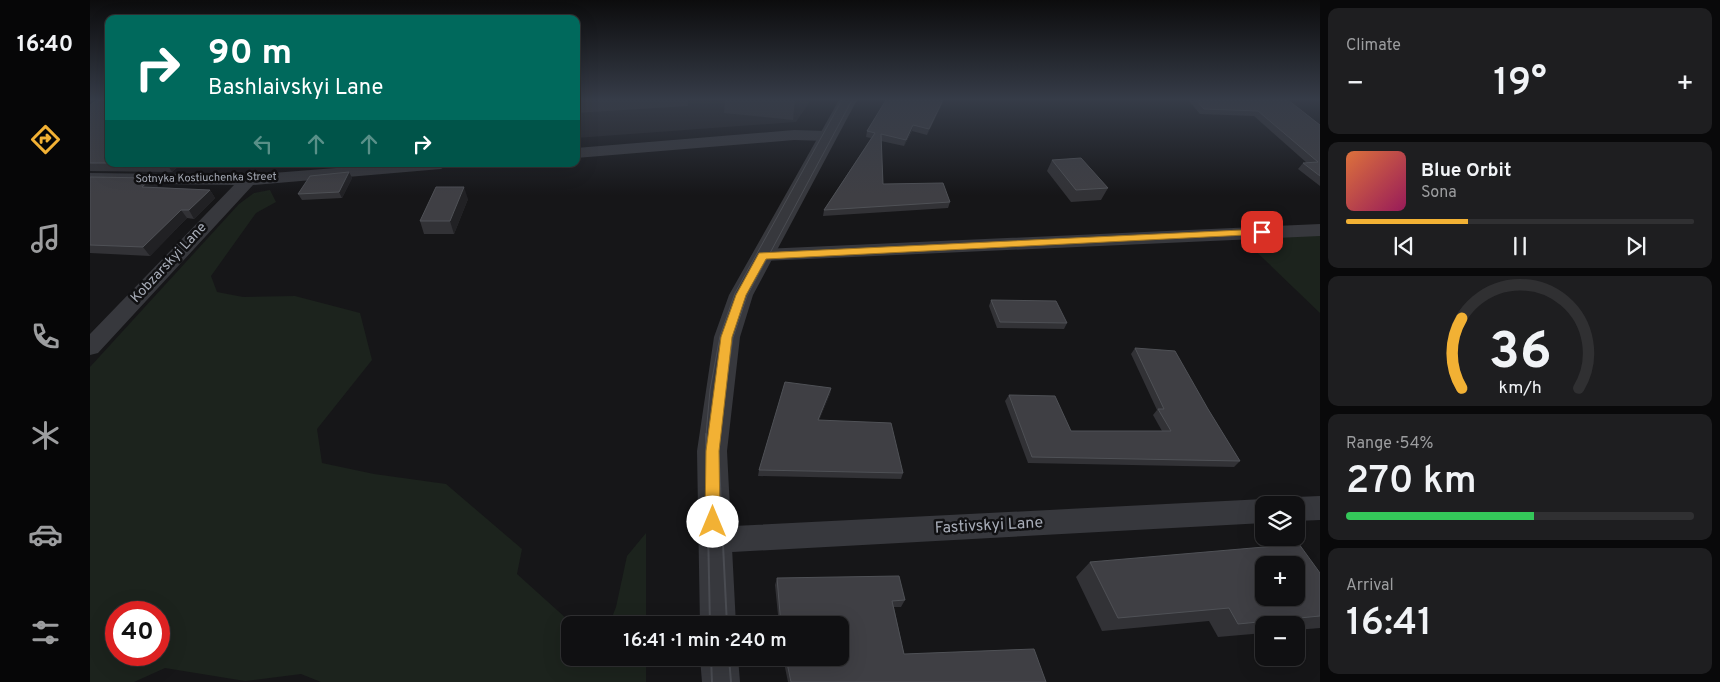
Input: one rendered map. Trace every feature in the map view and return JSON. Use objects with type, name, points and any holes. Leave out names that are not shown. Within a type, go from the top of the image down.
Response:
[{"type":"street","points":[[718,616],[712,451],[726,337],[741,295],[829,132]]},
{"type":"street","points":[[580,153],[794,135],[827,136]]},
{"type":"street","name":"Sotnyka Kostiuchenka Street","points":[[90,178],[248,180],[405,167]]},
{"type":"street","name":"Kobzarskyi Lane","points":[[90,347],[248,180]]},
{"type":"street","points":[[762,256],[1320,230]]},
{"type":"street","points":[[1305,509],[1320,508]]},
{"type":"street","name":"Fastivskyi Lane","points":[[714,540],[1255,511]]},
{"type":"street","points":[[720,666],[721,682]]},
{"type":"shaded area","points":[[580,132],[661,132],[580,138]]},
{"type":"shaded area","points":[[270,190],[276,202],[256,213],[211,276],[217,292],[243,297],[295,296],[360,313],[372,360],[317,429],[322,463],[374,474],[446,484],[522,549],[517,574],[564,616],[561,616],[561,666],[646,666],[646,682],[321,682],[301,674],[245,681],[165,668],[134,682],[90,682],[90,367],[239,204],[254,193]]},
{"type":"shaded area","points":[[1320,234],[1320,313],[1242,238]]},
{"type":"shaded area","points":[[646,533],[646,616],[612,616],[627,556]]},
{"type":"building","points":[[90,132],[105,132],[105,163],[90,163]]},
{"type":"building","points":[[870,132],[910,132],[906,140],[881,134],[883,184],[943,183],[950,202],[824,210],[875,133]]},
{"type":"building","points":[[1283,132],[1320,132],[1320,176],[1303,163],[1318,162]]},
{"type":"building","points":[[1081,158],[1108,188],[1076,190],[1052,160]]},
{"type":"building","points":[[349,172],[339,192],[298,194],[310,176]]},
{"type":"building","points":[[90,177],[152,178],[142,187],[210,190],[189,210],[181,210],[143,247],[90,245]]},
{"type":"building","points":[[436,187],[464,187],[450,221],[420,221]]},
{"type":"building","points":[[991,300],[1056,301],[1067,323],[1000,322]]},
{"type":"building","points":[[1135,348],[1175,351],[1240,461],[1032,457],[1009,395],[1055,396],[1071,431],[1171,431],[1158,409],[1164,409]]},
{"type":"building","points":[[785,382],[831,388],[818,420],[891,423],[903,473],[759,470]]},
{"type":"building","points":[[1276,546],[1300,546],[1320,573],[1320,616],[1255,616],[1255,622],[1238,624],[1229,608],[1118,618],[1090,562]]},
{"type":"building","points":[[899,576],[905,600],[892,601],[904,654],[1034,649],[1046,682],[791,682],[788,666],[849,666],[849,616],[780,616],[777,578]]},
{"type":"tram line","points":[[706,435],[710,390],[720,336],[735,293],[824,132]]},
{"type":"tram line","points":[[719,435],[733,338],[747,296],[835,132]]},
{"type":"tram line","points":[[719,434],[727,616]]},
{"type":"tram line","points":[[706,435],[710,616]]},
{"type":"tram line","points":[[711,666],[712,682]]},
{"type":"tram line","points":[[730,666],[731,682]]},
{"type":"route","points":[[713,522],[712,451],[726,337],[741,295],[762,256],[1262,232]]}]
